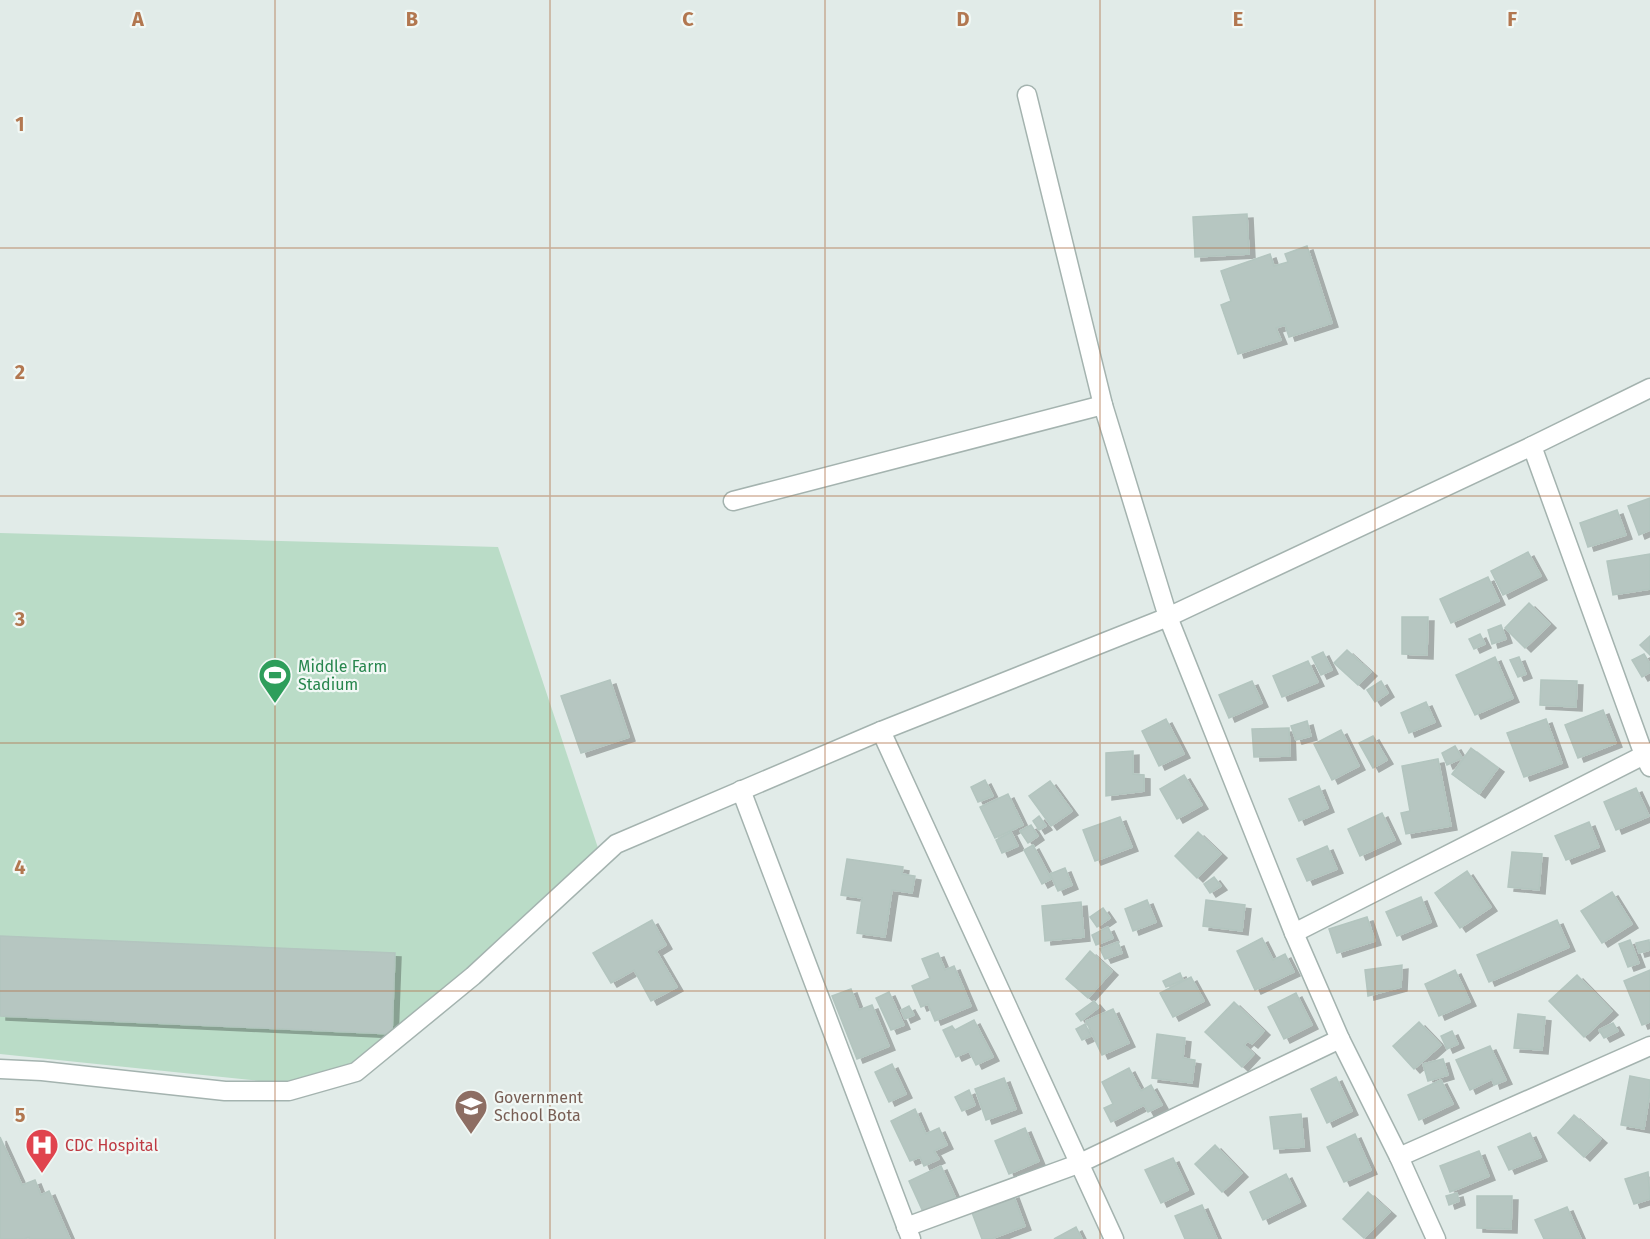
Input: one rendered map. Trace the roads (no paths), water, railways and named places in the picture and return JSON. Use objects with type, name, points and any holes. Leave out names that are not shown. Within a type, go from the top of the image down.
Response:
[{"type":"street","points":[[1027,95],[1102,405],[1168,617],[1294,933],[1340,1039],[1399,1157],[1436,1239]]},
{"type":"street","points":[[0,1070],[42,1071],[225,1091],[289,1091],[357,1072],[473,976],[616,844],[880,731],[1168,617],[1532,447],[1650,388]]},
{"type":"street","points":[[733,501],[1102,405]]},
{"type":"street","points":[[1294,933],[1648,758],[1532,447]]},
{"type":"street","points":[[880,731],[1114,1239]]},
{"type":"street","points":[[741,790],[909,1233],[1078,1164],[1340,1039]]},
{"type":"street","points":[[1399,1157],[1650,1046]]},
{"type":"place","name":"Middle Farm Stadium","points":[[275,704]]},
{"type":"place","name":"Government School Bota","points":[[471,1135]]},
{"type":"place","name":"CDC Hospital","points":[[42,1174]]}]
